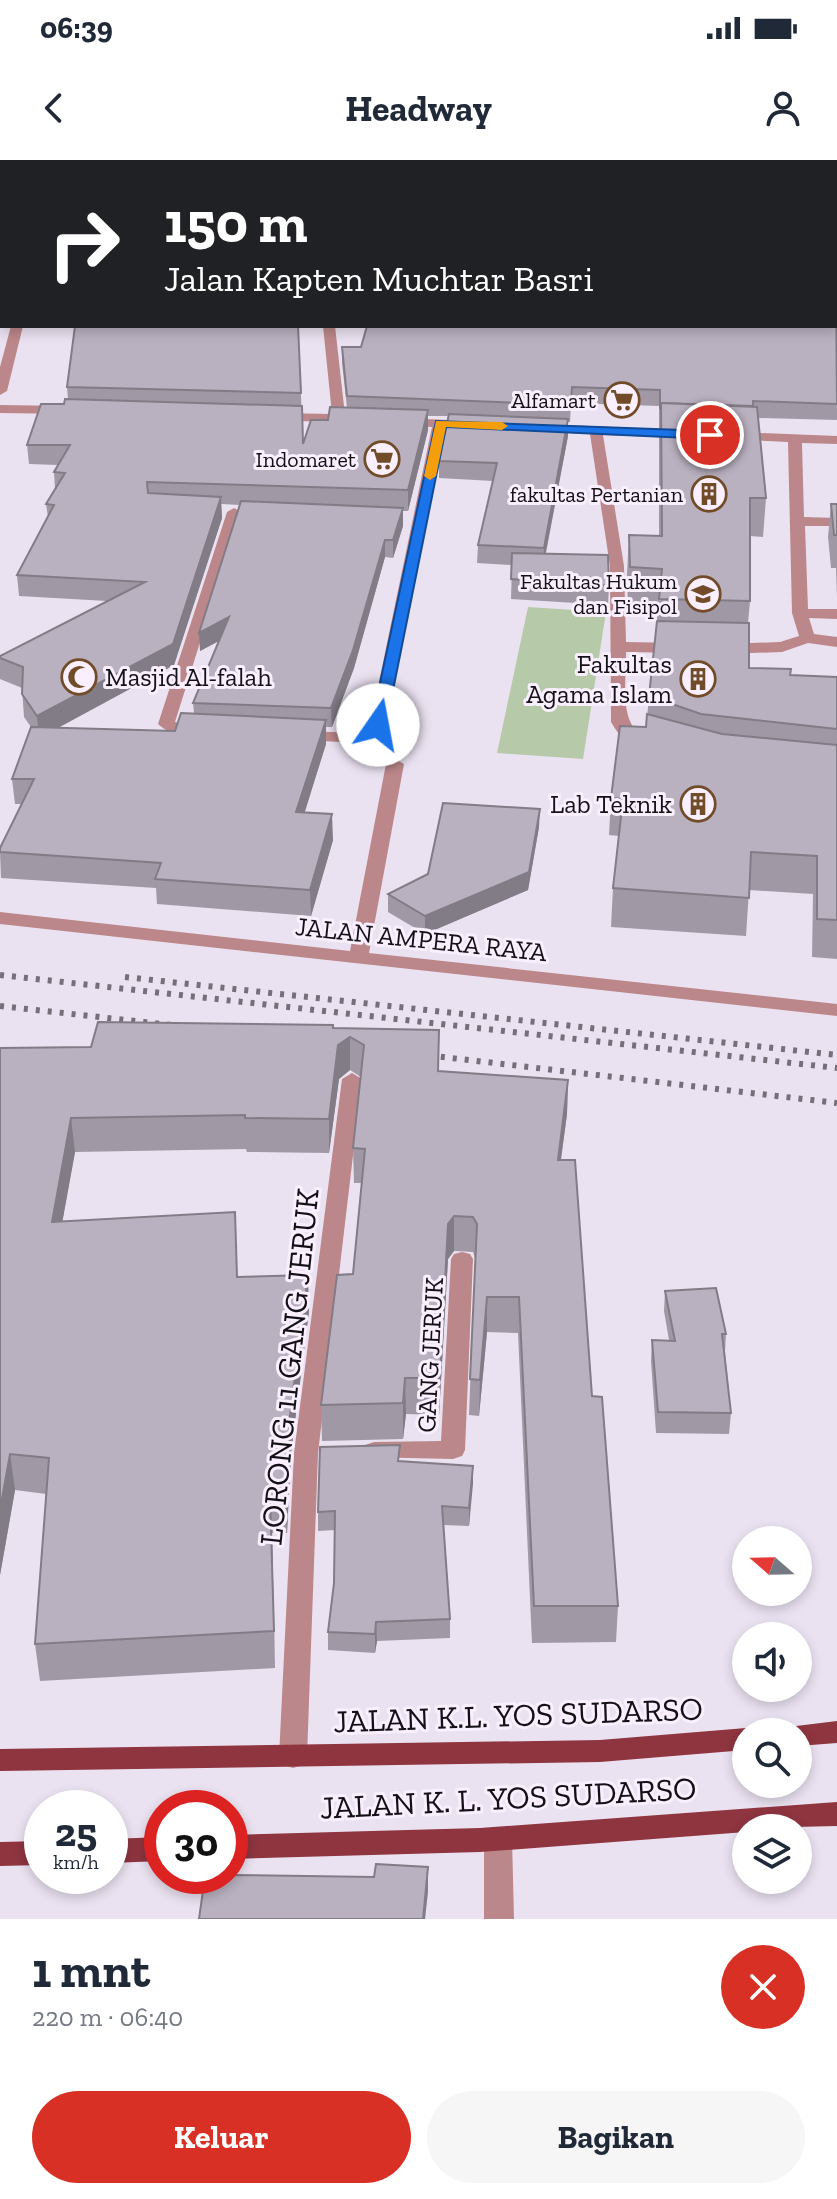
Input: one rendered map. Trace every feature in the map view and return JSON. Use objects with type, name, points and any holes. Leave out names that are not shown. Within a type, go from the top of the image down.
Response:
[{"type":"main road","points":[[812,1734],[837,1732]]},
{"type":"main road","name":"JALAN K.L. YOS SUDARSO","points":[[293,1757],[600,1751],[732,1740]]},
{"type":"main road","points":[[0,1760],[293,1757]]},
{"type":"main road","name":"JALAN K. L. YOS SUDARSO","points":[[248,1846],[498,1839],[837,1814]]},
{"type":"main road","points":[[0,1854],[24,1853]]},
{"type":"street","points":[[0,391],[16,328]]},
{"type":"street","points":[[329,328],[339,419]]},
{"type":"street","points":[[0,409],[77,411]]},
{"type":"street","points":[[262,416],[487,425]]},
{"type":"street","points":[[277,735],[352,739],[374,734],[413,518],[440,423]]},
{"type":"street","points":[[518,427],[703,435]]},
{"type":"street","points":[[596,430],[617,566],[619,722],[628,736],[662,749]]},
{"type":"street","points":[[718,435],[837,440]]},
{"type":"street","points":[[795,439],[800,613],[807,638]]},
{"type":"street","points":[[217,732],[173,728],[166,724],[234,511]]},
{"type":"street","points":[[797,521],[837,522]]},
{"type":"street","points":[[800,613],[837,614]]},
{"type":"street","points":[[619,647],[761,650],[807,638],[837,642]]},
{"type":"street","points":[[358,959],[395,764]]},
{"type":"street","name":"JALAN AMPERA RAYA","points":[[0,918],[837,1010]]},
{"type":"street","name":"LORONG 11 GANG JERUK","points":[[293,1757],[306,1453],[352,1079]]},
{"type":"street","name":"GANG JERUK","points":[[306,1453],[453,1450],[462,1259]]},
{"type":"street","points":[[498,1839],[499,1919]]},
{"type":"green space","points":[[528,607],[606,612],[583,759],[497,753]]},
{"type":"building","points":[[75,328],[298,328],[301,393],[67,387]]},
{"type":"building","points":[[366,328],[836,328],[837,404],[753,401],[753,406],[661,403],[660,409],[660,390],[572,387],[571,405],[347,396],[342,347],[361,347]]},
{"type":"building","points":[[65,399],[302,406],[303,444],[311,420],[328,420],[330,407],[428,410],[408,490],[147,482],[148,493],[221,497],[173,644],[37,716],[22,694],[23,667],[0,656],[145,582],[17,575],[54,505],[46,504],[65,473],[54,472],[70,445],[27,445],[41,404],[64,404]]},
{"type":"building","points":[[661,403],[757,407],[766,498],[750,498],[750,601],[659,599],[662,569],[630,567],[629,535],[662,536]]},
{"type":"building","points":[[449,414],[568,419],[544,548],[478,545],[497,463],[439,461]]},
{"type":"building","points":[[241,501],[403,508],[393,540],[385,540],[353,650],[331,708],[193,703],[229,617],[199,633]]},
{"type":"building","points":[[831,504],[837,504],[837,535],[834,535]]},
{"type":"building","points":[[512,553],[608,555],[609,586],[511,579]]},
{"type":"building","points":[[657,621],[749,623],[749,668],[791,669],[790,675],[837,677],[837,729],[701,714],[649,696]]},
{"type":"building","points":[[181,713],[326,720],[296,812],[332,814],[310,890],[155,879],[161,863],[0,852],[34,779],[12,779],[31,727],[175,731]]},
{"type":"building","points":[[647,714],[722,734],[837,745],[837,920],[817,919],[817,856],[751,852],[749,898],[613,888],[623,799],[611,798],[620,726],[646,727]]},
{"type":"building","points":[[443,803],[540,809],[529,872],[425,916],[388,894],[428,874]]},
{"type":"building","points":[[98,1022],[333,1025],[333,1028],[439,1030],[438,1071],[568,1080],[558,1160],[575,1160],[592,1396],[602,1397],[618,1606],[534,1606],[519,1297],[487,1297],[480,1380],[470,1379],[477,1224],[473,1217],[454,1216],[448,1224],[440,1378],[405,1378],[403,1403],[321,1405],[337,1275],[353,1274],[365,1149],[353,1148],[364,1045],[350,1037],[338,1045],[329,1119],[245,1118],[245,1115],[71,1118],[52,1222],[235,1212],[237,1277],[308,1275],[290,1416],[285,1496],[270,1497],[274,1631],[35,1644],[49,1458],[10,1454],[0,1510],[0,1048],[91,1047]]},
{"type":"building","points":[[716,1288],[726,1334],[722,1334],[731,1413],[658,1412],[652,1340],[675,1341],[665,1291]]},
{"type":"building","points":[[400,1445],[398,1461],[473,1466],[469,1508],[442,1506],[450,1619],[376,1622],[375,1634],[328,1632],[334,1583],[335,1511],[318,1512],[320,1447]]},
{"type":"building","points":[[376,1864],[428,1867],[423,1919],[199,1919],[202,1894],[248,1894],[248,1875],[374,1877]]},
{"type":"railway","points":[[0,975],[837,1068]]},
{"type":"railway","points":[[125,977],[837,1055]]},
{"type":"railway","points":[[0,1006],[171,1025]]},
{"type":"railway","points":[[417,1054],[837,1103]]},
{"type":"slow traffic","points":[[430,476],[440,423],[502,426]]},
{"type":"place","name":"Alfamart","points":[[622,400]]},
{"type":"place","name":"Indomaret","points":[[382,459]]},
{"type":"place","name":"fakultas Pertanian","points":[[709,494]]},
{"type":"place","name":"Fakultas Hukum dan Fisipol","points":[[703,594]]},
{"type":"place","name":"Masjid Al-falah","points":[[79,677]]},
{"type":"place","name":"Fakultas Agama Islam","points":[[698,679]]},
{"type":"place","name":"Lab Teknik","points":[[698,804]]},
{"type":"route","points":[[378,725],[440,423],[710,435]]}]
